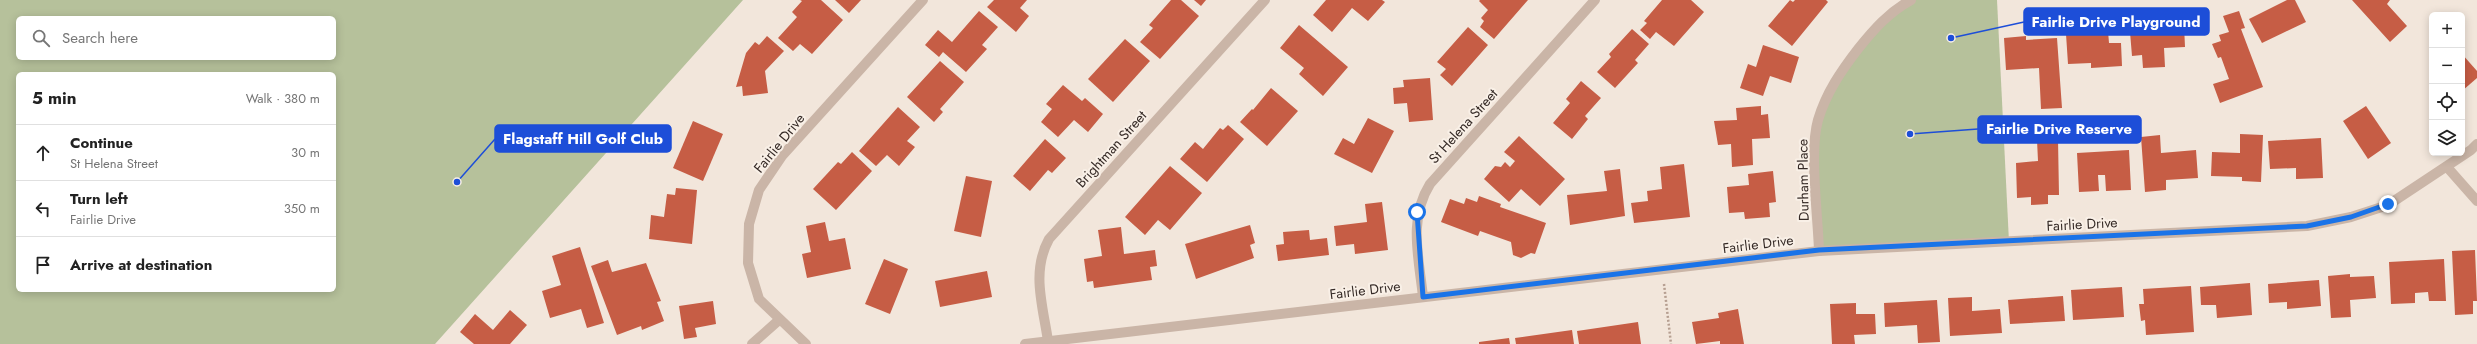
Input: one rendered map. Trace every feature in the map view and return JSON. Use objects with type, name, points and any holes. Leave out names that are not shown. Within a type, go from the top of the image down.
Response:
[{"type":"street","name":"Fairlie Drive","points":[[806,344],[779,320],[759,299],[748,263],[749,224],[759,190],[782,156],[923,0]]},
{"type":"street","name":"Brightman Street","points":[[1048,341],[1038,271],[1041,254],[1049,239],[1265,0]]},
{"type":"street","name":"St Helena Street","points":[[1423,297],[1416,224],[1421,197],[1430,184],[1595,0]]},
{"type":"street","name":"Durham Place","points":[[1819,250],[1814,146],[1818,122],[1827,96],[1842,70],[1876,26],[1895,8],[1912,0]]},
{"type":"street","name":"Fairlie Drive","points":[[1025,344],[1819,250],[2307,226],[2351,217],[2388,204],[2447,167],[2477,144]]},
{"type":"street","points":[[2447,167],[2477,201]]},
{"type":"street","points":[[752,344],[779,320]]},
{"type":"path","points":[[1662,269],[1671,344]]},
{"type":"green space","points":[[0,0],[743,0],[435,344],[0,344]]},
{"type":"green space","points":[[1911,0],[1997,0],[2009,242],[1819,251],[1814,146],[1827,96],[1876,26]]},
{"type":"building","points":[[800,0],[821,0],[843,20],[812,54],[800,44],[793,51],[778,38],[797,17],[792,12],[802,1]]},
{"type":"building","points":[[835,0],[861,0],[849,13]]},
{"type":"building","points":[[994,0],[1027,0],[1020,8],[1029,16],[1016,32],[987,7]]},
{"type":"building","points":[[1171,0],[1181,0],[1199,16],[1160,59],[1140,42],[1153,28],[1149,25]]},
{"type":"building","points":[[1194,0],[1206,0],[1201,6]]},
{"type":"building","points":[[1326,0],[1382,0],[1385,2],[1368,21],[1352,8],[1332,32],[1313,15]]},
{"type":"building","points":[[1528,0],[1494,39],[1480,27],[1484,21],[1481,18],[1488,10],[1479,1]]},
{"type":"building","points":[[1662,0],[1691,0],[1704,12],[1674,46],[1656,32],[1650,39],[1640,30],[1647,23],[1644,21]]},
{"type":"building","points":[[1790,0],[1793,2],[1795,0],[1826,0],[1828,2],[1792,46],[1768,26]]},
{"type":"building","points":[[2287,0],[2295,0],[2306,22],[2262,43],[2249,19]]},
{"type":"building","points":[[2352,0],[2390,0],[2387,4],[2407,26],[2390,42]]},
{"type":"building","points":[[979,11],[998,27],[982,45],[987,49],[966,72],[943,52],[939,57],[925,45],[938,30],[952,42]]},
{"type":"building","points":[[2239,11],[2245,28],[2241,29],[2263,87],[2220,103],[2213,84],[2229,79],[2221,57],[2218,58],[2212,44],[2221,41],[2219,35],[2229,32],[2223,16]]},
{"type":"building","points":[[1299,25],[1348,67],[1323,96],[1299,74],[1304,68],[1280,48]]},
{"type":"building","points":[[2184,25],[2185,47],[2164,48],[2165,67],[2143,68],[2142,55],[2132,56],[2130,32],[2160,30],[2160,26]]},
{"type":"building","points":[[1468,27],[1488,45],[1452,86],[1440,75],[1446,69],[1437,62]]},
{"type":"building","points":[[1632,29],[1649,44],[1635,60],[1638,63],[1615,88],[1597,72],[1611,57],[1609,54]]},
{"type":"building","points":[[2108,31],[2109,43],[2121,43],[2122,66],[2091,68],[2091,63],[2068,64],[2066,34]]},
{"type":"building","points":[[767,36],[784,51],[765,71],[768,93],[743,96],[742,86],[736,87],[746,53],[755,42],[759,45]]},
{"type":"building","points":[[2026,36],[2026,40],[2057,38],[2062,108],[2041,109],[2039,68],[2006,70],[2004,38]]},
{"type":"building","points":[[1125,39],[1150,61],[1113,102],[1088,79]]},
{"type":"building","points":[[1763,45],[1799,57],[1791,83],[1770,76],[1763,96],[1740,88],[1748,64],[1756,67]]},
{"type":"building","points":[[2465,57],[2477,71],[2477,78],[2465,88]]},
{"type":"building","points":[[940,61],[964,82],[940,109],[943,112],[934,122],[907,97]]},
{"type":"building","points":[[1430,78],[1433,120],[1409,122],[1407,103],[1394,104],[1393,88],[1404,87],[1403,80]]},
{"type":"building","points":[[1581,81],[1601,98],[1585,116],[1588,119],[1572,139],[1553,123],[1570,103],[1566,99]]},
{"type":"building","points":[[1063,85],[1082,101],[1085,98],[1103,114],[1088,132],[1074,120],[1058,137],[1041,122],[1052,109],[1046,104]]},
{"type":"building","points":[[1271,88],[1298,111],[1267,146],[1240,122],[1252,109],[1253,110]]},
{"type":"building","points":[[1761,106],[1761,115],[1768,114],[1770,138],[1752,139],[1753,165],[1732,167],[1731,144],[1718,145],[1714,121],[1737,120],[1736,108]]},
{"type":"building","points":[[2366,106],[2391,143],[2368,159],[2343,121]]},
{"type":"building","points":[[898,107],[920,127],[907,141],[915,147],[899,166],[887,155],[876,166],[859,151]]},
{"type":"building","points":[[1368,118],[1394,131],[1372,173],[1334,154],[1343,138],[1354,144]]},
{"type":"building","points":[[693,121],[723,134],[703,181],[673,168]]},
{"type":"building","points":[[1228,125],[1244,139],[1207,182],[1180,159],[1195,142],[1203,149],[1220,128],[1223,130]]},
{"type":"building","points":[[2240,134],[2263,135],[2261,182],[2242,181],[2242,177],[2211,176],[2212,152],[2240,153]]},
{"type":"building","points":[[2160,135],[2161,153],[2196,150],[2198,178],[2166,180],[2166,190],[2145,192],[2141,137]]},
{"type":"building","points":[[1519,136],[1565,179],[1540,206],[1521,189],[1509,202],[1484,179],[1495,166],[1501,167],[1505,162],[1510,167],[1515,161],[1504,152]]},
{"type":"building","points":[[2321,138],[2323,178],[2296,179],[2296,168],[2270,169],[2268,141]]},
{"type":"building","points":[[1045,139],[1066,158],[1052,173],[1048,170],[1030,191],[1013,176]]},
{"type":"building","points":[[2058,139],[2059,195],[2048,195],[2048,204],[2031,205],[2031,197],[2017,198],[2016,163],[2038,161],[2037,140]]},
{"type":"building","points":[[2129,150],[2131,190],[2106,191],[2105,175],[2098,175],[2099,191],[2079,192],[2077,153]]},
{"type":"building","points":[[852,152],[872,171],[836,210],[813,189],[838,162],[841,164]]},
{"type":"building","points":[[1684,164],[1690,217],[1634,223],[1631,203],[1648,201],[1647,191],[1662,189],[1660,167]]},
{"type":"building","points":[[1170,166],[1202,193],[1170,230],[1158,220],[1145,235],[1125,217]]},
{"type":"building","points":[[1620,169],[1625,216],[1570,225],[1567,195],[1607,191],[1604,171]]},
{"type":"building","points":[[1773,171],[1776,202],[1769,203],[1770,217],[1745,219],[1744,212],[1729,213],[1727,187],[1749,185],[1748,174]]},
{"type":"building","points":[[966,176],[992,181],[981,237],[954,231]]},
{"type":"building","points":[[676,188],[697,190],[692,244],[649,239],[651,215],[664,217],[667,194],[675,195]]},
{"type":"building","points":[[1479,196],[1501,204],[1500,207],[1546,223],[1535,254],[1531,253],[1521,258],[1513,255],[1511,242],[1480,231],[1478,236],[1441,222],[1450,199],[1464,204],[1466,198],[1477,202]]},
{"type":"building","points":[[1382,202],[1388,250],[1355,254],[1354,244],[1336,246],[1334,226],[1367,222],[1365,204]]},
{"type":"building","points":[[825,222],[829,241],[845,238],[851,269],[807,278],[802,254],[811,252],[806,226]]},
{"type":"building","points":[[1250,225],[1255,243],[1250,245],[1254,258],[1196,279],[1185,244]]},
{"type":"building","points":[[1121,227],[1124,254],[1155,250],[1157,266],[1150,267],[1152,280],[1094,288],[1093,281],[1087,282],[1084,259],[1102,256],[1098,230]]},
{"type":"building","points":[[1309,230],[1310,240],[1327,238],[1329,255],[1278,261],[1276,245],[1284,244],[1283,232]]},
{"type":"building","points":[[580,247],[604,323],[587,328],[581,309],[550,318],[542,291],[561,285],[552,256]]},
{"type":"building","points":[[2475,250],[2477,301],[2473,301],[2473,314],[2455,315],[2452,251]]},
{"type":"building","points":[[884,259],[908,269],[890,314],[865,304]]},
{"type":"building","points":[[2444,259],[2446,301],[2429,301],[2428,292],[2415,293],[2415,303],[2391,304],[2389,262]]},
{"type":"building","points":[[608,260],[612,272],[646,263],[661,301],[657,302],[664,321],[642,330],[641,326],[617,335],[591,266]]},
{"type":"building","points":[[987,271],[992,297],[940,307],[935,281]]},
{"type":"building","points":[[2350,274],[2350,277],[2374,276],[2376,298],[2350,300],[2351,317],[2331,318],[2328,276]]},
{"type":"building","points":[[2319,280],[2321,306],[2287,309],[2287,302],[2269,303],[2268,284]]},
{"type":"building","points":[[2250,283],[2252,315],[2217,318],[2216,305],[2201,305],[2200,287]]},
{"type":"building","points":[[2191,286],[2194,332],[2146,335],[2145,320],[2141,321],[2139,304],[2144,304],[2143,289]]},
{"type":"building","points":[[2122,287],[2124,317],[2073,320],[2071,290]]},
{"type":"building","points":[[2063,296],[2065,321],[2010,324],[2008,300]]},
{"type":"building","points":[[1972,297],[1972,311],[2000,309],[2002,333],[1950,336],[1948,298]]},
{"type":"building","points":[[1937,300],[1940,342],[1918,343],[1917,325],[1885,327],[1884,303]]},
{"type":"building","points":[[713,301],[716,324],[695,328],[697,337],[684,339],[679,306]]},
{"type":"building","points":[[1856,303],[1856,314],[1875,314],[1876,334],[1854,335],[1855,344],[1832,344],[1830,304]]},
{"type":"building","points":[[1738,309],[1744,344],[1720,344],[1720,341],[1696,344],[1692,322],[1719,318],[1718,313]]},
{"type":"building","points":[[510,310],[527,325],[510,344],[474,344],[460,332],[475,314],[493,330]]},
{"type":"building","points":[[1638,322],[1641,344],[1579,344],[1577,331]]},
{"type":"building","points":[[1572,330],[1574,344],[1516,344],[1515,338]]},
{"type":"building","points":[[1509,338],[1510,344],[1479,344],[1479,342]]},
{"type":"place","name":"Fairlie Drive Playground","points":[[1951,38]]},
{"type":"place","name":"Fairlie Drive Reserve","points":[[1910,134]]},
{"type":"place","name":"Flagstaff Hill Golf Club","points":[[457,182]]},
{"type":"route","points":[[1417,212],[1416,224],[1423,297],[1819,250],[2009,242],[2307,226],[2351,217],[2388,204]]}]
